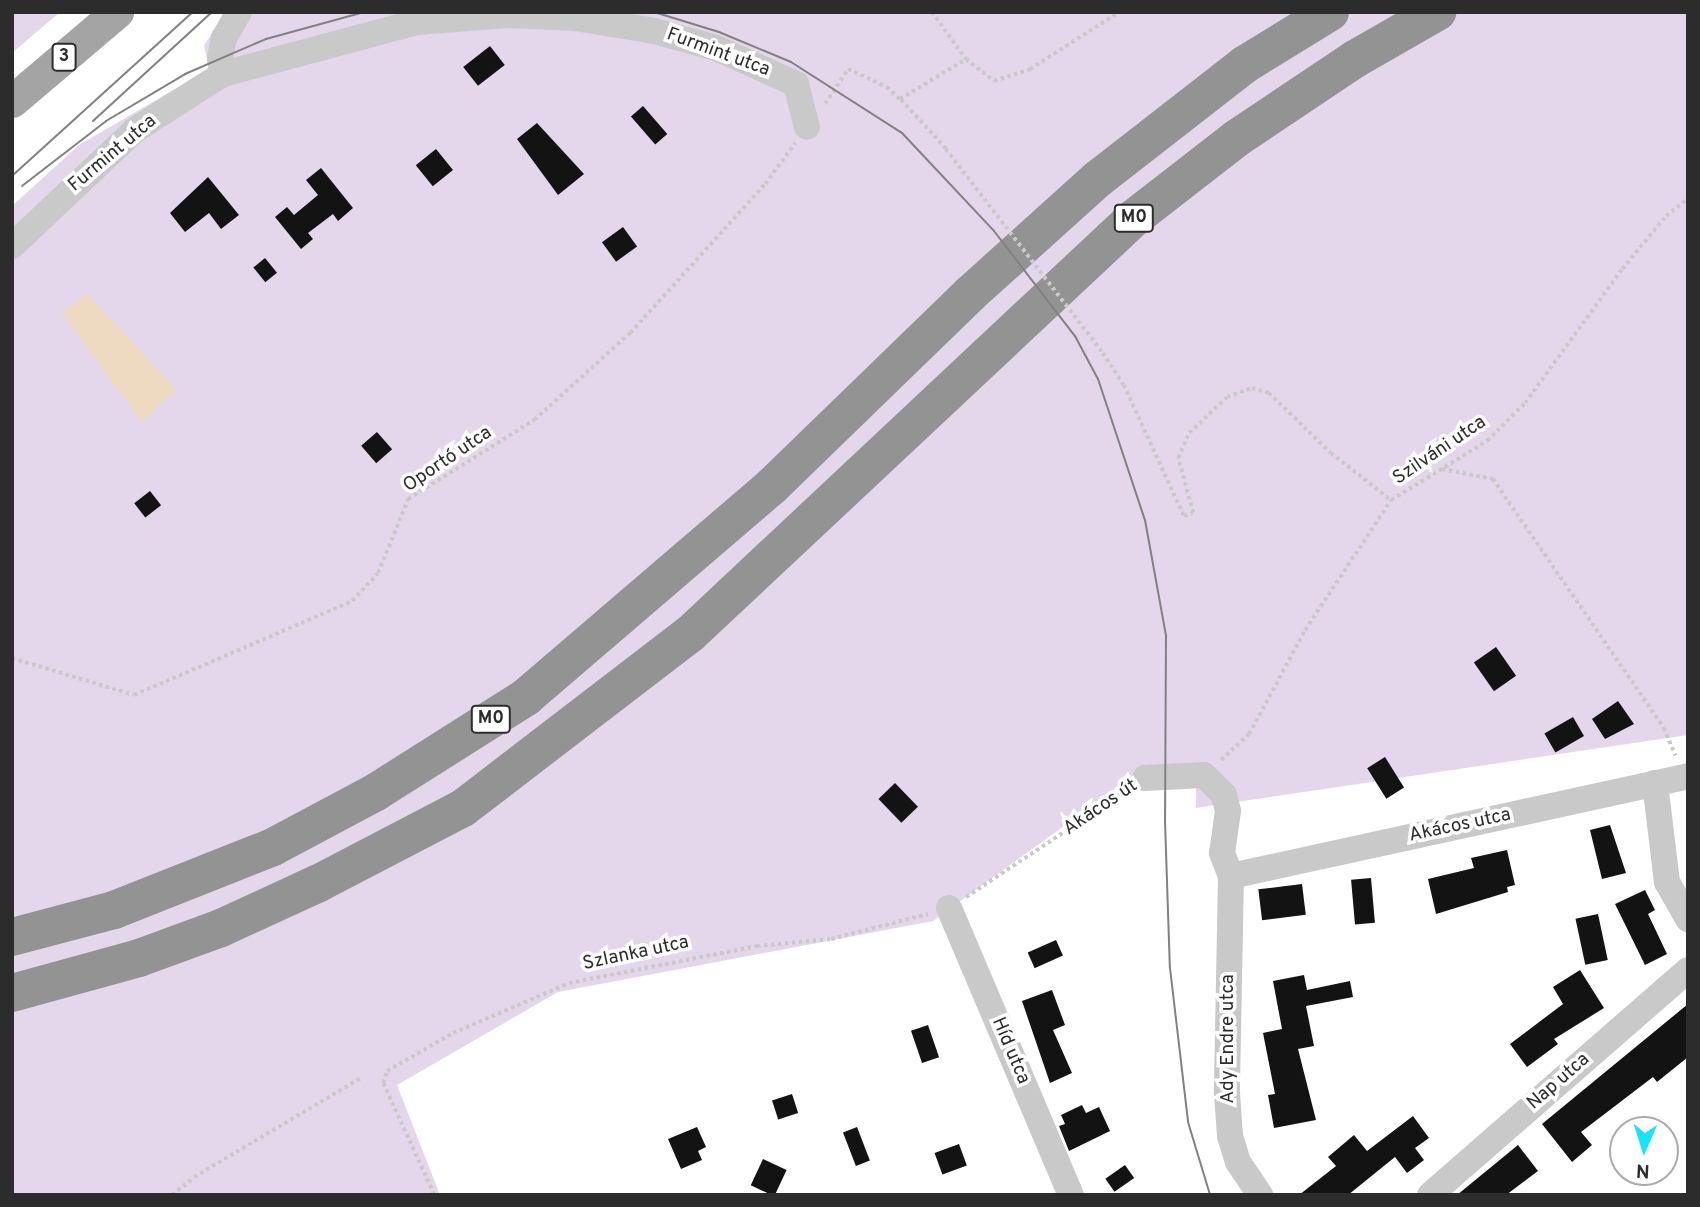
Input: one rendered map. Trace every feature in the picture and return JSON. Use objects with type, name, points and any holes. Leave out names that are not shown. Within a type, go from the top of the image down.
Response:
[{"type":"highway","name":"M0","points":[[12,937],[114,910],[273,847],[376,792],[526,697],[772,486],[970,294],[1099,178],[1244,65],[1330,12]]},
{"type":"highway","name":"M0","points":[[12,993],[127,962],[220,928],[319,883],[463,808],[690,634],[1134,218],[1248,131],[1355,59],[1437,12]]},
{"type":"main road","name":"3","points":[[12,101],[117,12]]},
{"type":"street","points":[[223,74],[220,58],[224,38],[239,12]]},
{"type":"street","name":"Furmint utca","points":[[12,246],[135,130],[223,74],[417,23],[508,15],[575,18],[654,30],[716,48],[796,84],[807,127]]},
{"type":"street","points":[[1196,774],[1224,795],[1228,811],[1222,853],[1231,876]]},
{"type":"street","name":"Akácos út","points":[[1145,778],[1196,774]]},
{"type":"street","name":"Akácos utca","points":[[1231,876],[1686,777]]},
{"type":"street","points":[[1655,783],[1667,882],[1688,919]]},
{"type":"street","name":"Ady Endre utca","points":[[1231,876],[1227,1093],[1230,1136],[1238,1162],[1260,1195]]},
{"type":"street","name":"Híd utca","points":[[949,908],[1070,1195]]},
{"type":"street","name":"Nap utca","points":[[1430,1195],[1688,970]]},
{"type":"path","points":[[932,12],[965,59],[994,81],[1030,69],[1119,12]]},
{"type":"path","points":[[965,59],[901,99],[946,149],[1103,353],[1124,385],[1184,516],[1193,513],[1178,458],[1189,433],[1227,397],[1252,388],[1269,393],[1331,453],[1391,500]]},
{"type":"path","name":"Oportó utca","points":[[12,657],[134,695],[352,601],[378,573],[408,499],[534,420],[630,333],[765,184],[848,69],[901,99]]},
{"type":"path","name":"Szilváni utca","points":[[1196,774],[1249,734],[1305,630],[1391,500],[1486,441],[1525,403],[1622,270],[1666,216],[1688,198]]},
{"type":"path","points":[[1440,469],[1493,479],[1664,728],[1686,777]]},
{"type":"path","name":"Akácos út","points":[[949,908],[1145,778]]},
{"type":"path","name":"Szlanka utca","points":[[434,1195],[383,1083],[387,1071],[485,1016],[569,983],[757,946],[831,939],[949,908]]},
{"type":"path","points":[[172,1195],[194,1177],[362,1078]]},
{"type":"shaded area","points":[[12,12],[60,12],[12,53]]},
{"type":"shaded area","points":[[227,12],[1688,12],[1688,735],[1196,808],[1196,782],[1126,781],[933,921],[558,992],[397,1085],[440,1195],[12,1195],[12,206],[79,145],[209,69],[204,45]]},
{"type":"shaded area","points":[[87,294],[176,389],[142,422],[62,313]]},
{"type":"building","points":[[490,46],[505,65],[478,86],[463,67]]},
{"type":"building","points":[[643,106],[667,134],[655,144],[631,116]]},
{"type":"building","points":[[537,123],[584,174],[558,195],[517,139]]},
{"type":"building","points":[[436,149],[453,170],[433,186],[416,165]]},
{"type":"building","points":[[321,168],[353,208],[338,221],[333,214],[308,233],[313,239],[301,249],[275,217],[287,207],[294,215],[318,195],[306,180]]},
{"type":"building","points":[[208,177],[239,215],[221,229],[209,213],[185,232],[170,213]]},
{"type":"building","points":[[623,227],[637,246],[616,262],[602,242]]},
{"type":"building","points":[[265,258],[277,273],[265,282],[253,267]]},
{"type":"building","points":[[377,432],[392,449],[376,463],[361,446]]},
{"type":"building","points":[[150,491],[161,505],[145,517],[134,503]]},
{"type":"building","points":[[1496,647],[1516,676],[1494,691],[1474,662]]},
{"type":"building","points":[[1618,701],[1634,724],[1605,739],[1592,719]]},
{"type":"building","points":[[1573,717],[1584,736],[1555,753],[1544,734]]},
{"type":"building","points":[[1385,757],[1404,788],[1386,799],[1367,768]]},
{"type":"building","points":[[895,783],[918,807],[901,823],[878,799]]},
{"type":"building","points":[[1610,825],[1626,873],[1602,879],[1590,830]]},
{"type":"building","points":[[1507,850],[1515,885],[1507,887],[1508,892],[1436,914],[1428,879],[1474,868],[1471,858]]},
{"type":"building","points":[[1371,878],[1375,923],[1355,925],[1351,880]]},
{"type":"building","points":[[1302,884],[1306,915],[1262,920],[1258,889]]},
{"type":"building","points":[[1645,890],[1655,910],[1648,914],[1667,954],[1645,965],[1615,904]]},
{"type":"building","points":[[1598,914],[1608,960],[1585,965],[1576,919]]},
{"type":"building","points":[[1056,940],[1063,956],[1035,968],[1028,953]]},
{"type":"building","points":[[1580,970],[1604,1008],[1554,1039],[1558,1044],[1527,1067],[1510,1044],[1563,1004],[1553,987]]},
{"type":"building","points":[[1304,975],[1307,990],[1350,981],[1353,997],[1306,1006],[1314,1046],[1298,1049],[1316,1120],[1274,1128],[1268,1095],[1275,1094],[1263,1033],[1282,1029],[1273,981]]},
{"type":"building","points":[[1052,990],[1065,1025],[1053,1030],[1072,1073],[1050,1083],[1022,1001]]},
{"type":"building","points":[[1688,1004],[1688,1057],[1657,1082],[1653,1077],[1581,1132],[1592,1145],[1572,1162],[1542,1124]]},
{"type":"building","points":[[928,1025],[939,1057],[922,1063],[911,1031]]},
{"type":"building","points":[[792,1094],[798,1113],[778,1120],[772,1100]]},
{"type":"building","points":[[1082,1105],[1086,1113],[1099,1107],[1110,1131],[1069,1151],[1059,1126],[1065,1124],[1061,1115]]},
{"type":"building","points":[[1413,1116],[1429,1138],[1415,1148],[1424,1160],[1407,1173],[1395,1157],[1348,1195],[1299,1195],[1336,1166],[1328,1157],[1354,1135],[1367,1151]]},
{"type":"building","points":[[697,1127],[706,1147],[698,1151],[702,1160],[681,1169],[668,1139]]},
{"type":"building","points":[[857,1127],[870,1161],[856,1166],[843,1132]]},
{"type":"building","points":[[959,1144],[967,1166],[942,1175],[935,1153]]},
{"type":"building","points":[[1518,1145],[1538,1171],[1506,1195],[1457,1195]]},
{"type":"building","points":[[763,1159],[787,1170],[775,1195],[751,1185]]},
{"type":"building","points":[[1125,1165],[1134,1178],[1115,1192],[1105,1179]]},
{"type":"tram line","points":[[12,176],[193,12]]},
{"type":"tram line","points":[[93,121],[212,12]]},
{"type":"tram line","points":[[22,186],[106,121],[185,74],[266,39],[364,12]]},
{"type":"tram line","points":[[654,12],[719,32],[791,62],[902,133],[994,231],[1075,336],[1098,379],[1145,520],[1166,636],[1165,821],[1170,968],[1188,1122],[1210,1195]]}]
